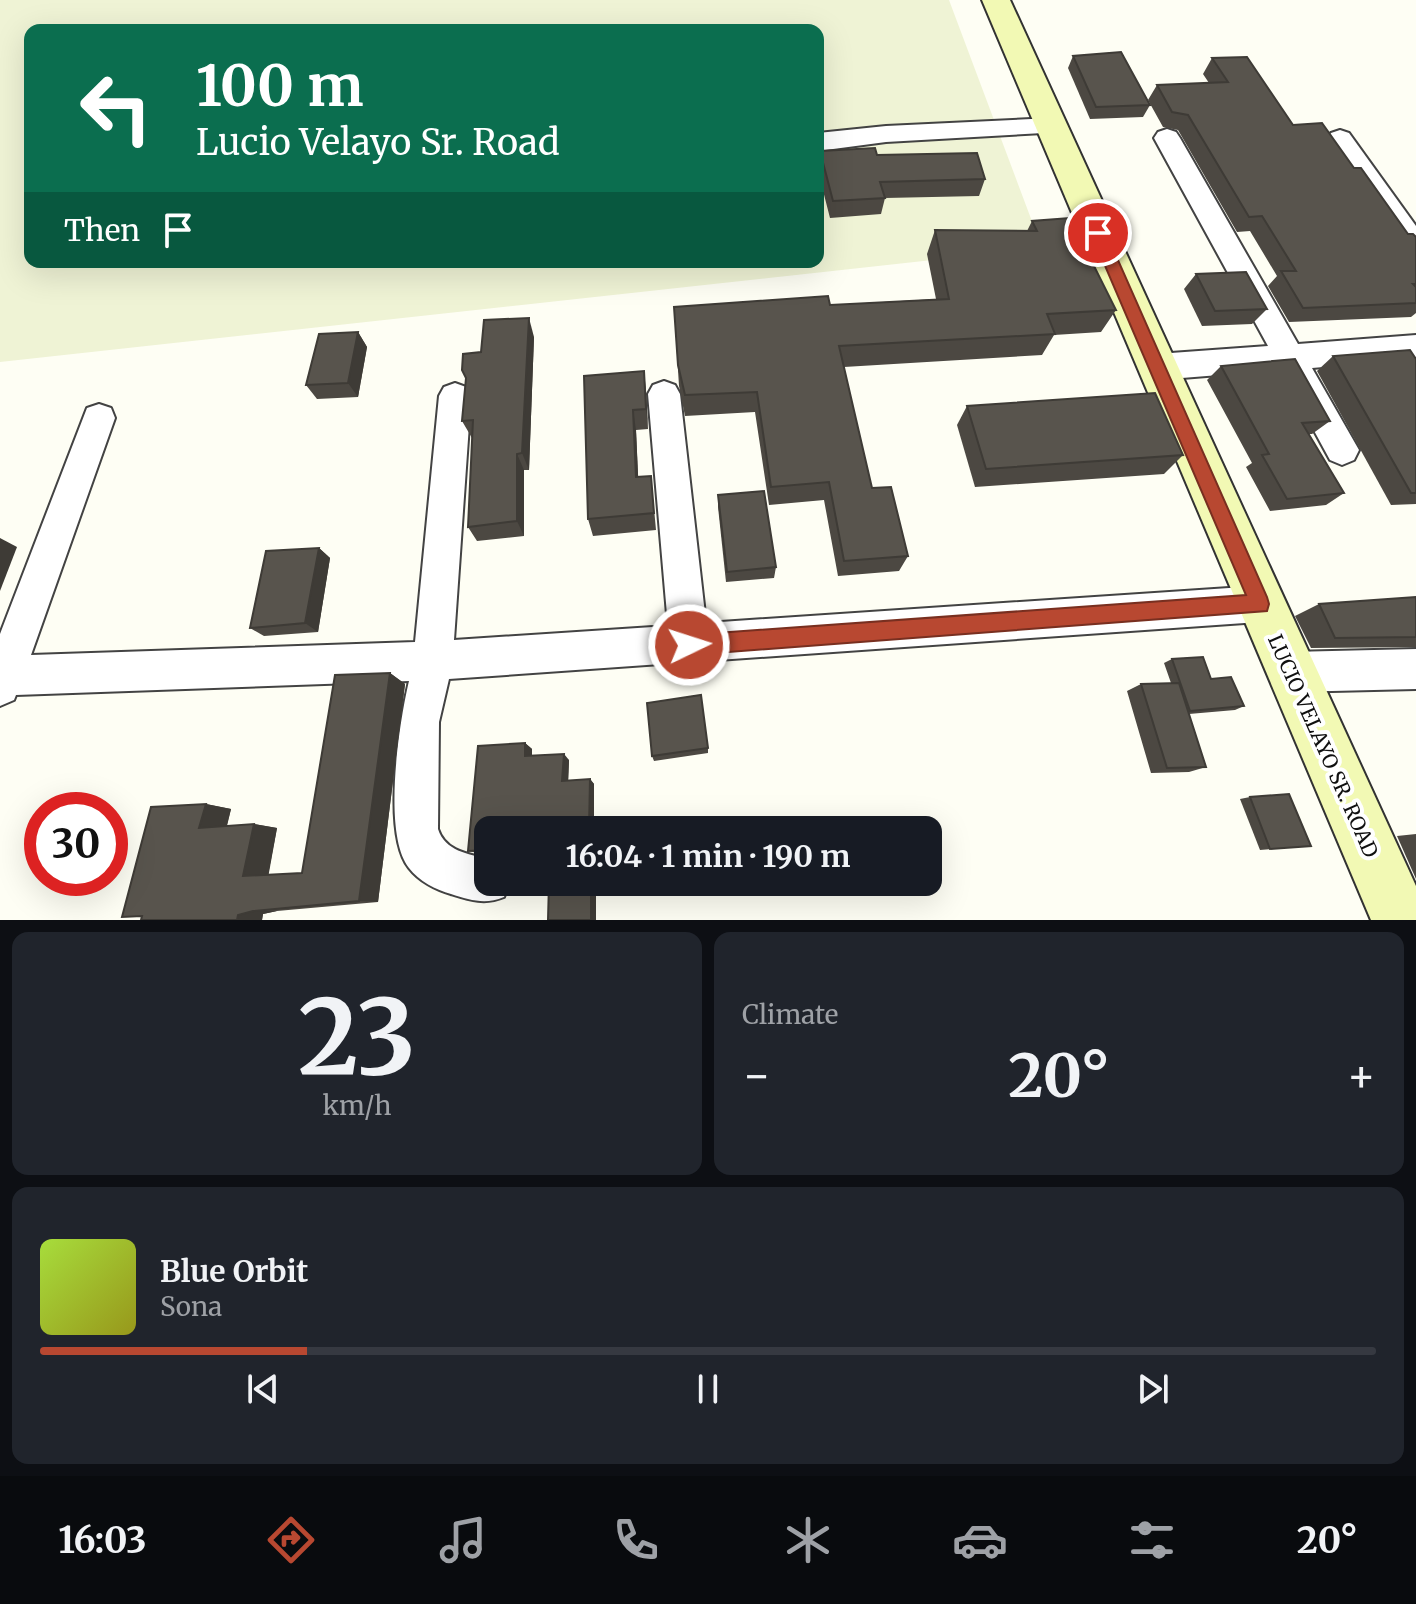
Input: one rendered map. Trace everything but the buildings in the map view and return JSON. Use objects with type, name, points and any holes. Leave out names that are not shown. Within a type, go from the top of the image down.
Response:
[{"type":"main road","name":"LUCIO VELAYO SR. ROAD","points":[[996,0],[1259,604],[1401,920]]},
{"type":"street","points":[[824,141],[886,134],[1052,126]]},
{"type":"street","points":[[1167,138],[1342,450]]},
{"type":"street","points":[[1340,139],[1416,248]]},
{"type":"street","points":[[1157,367],[1416,347]]},
{"type":"street","points":[[664,394],[689,645]]},
{"type":"street","points":[[455,396],[433,661],[419,722],[416,829],[424,852],[447,871],[474,878]]},
{"type":"street","points":[[99,418],[1,679],[433,661],[1259,604]]},
{"type":"street","points":[[1290,672],[1416,669]]},
{"type":"green space","points":[[0,0],[949,0],[1042,248],[0,362]]},
{"type":"route","points":[[689,645],[1259,604],[1098,233]]}]
